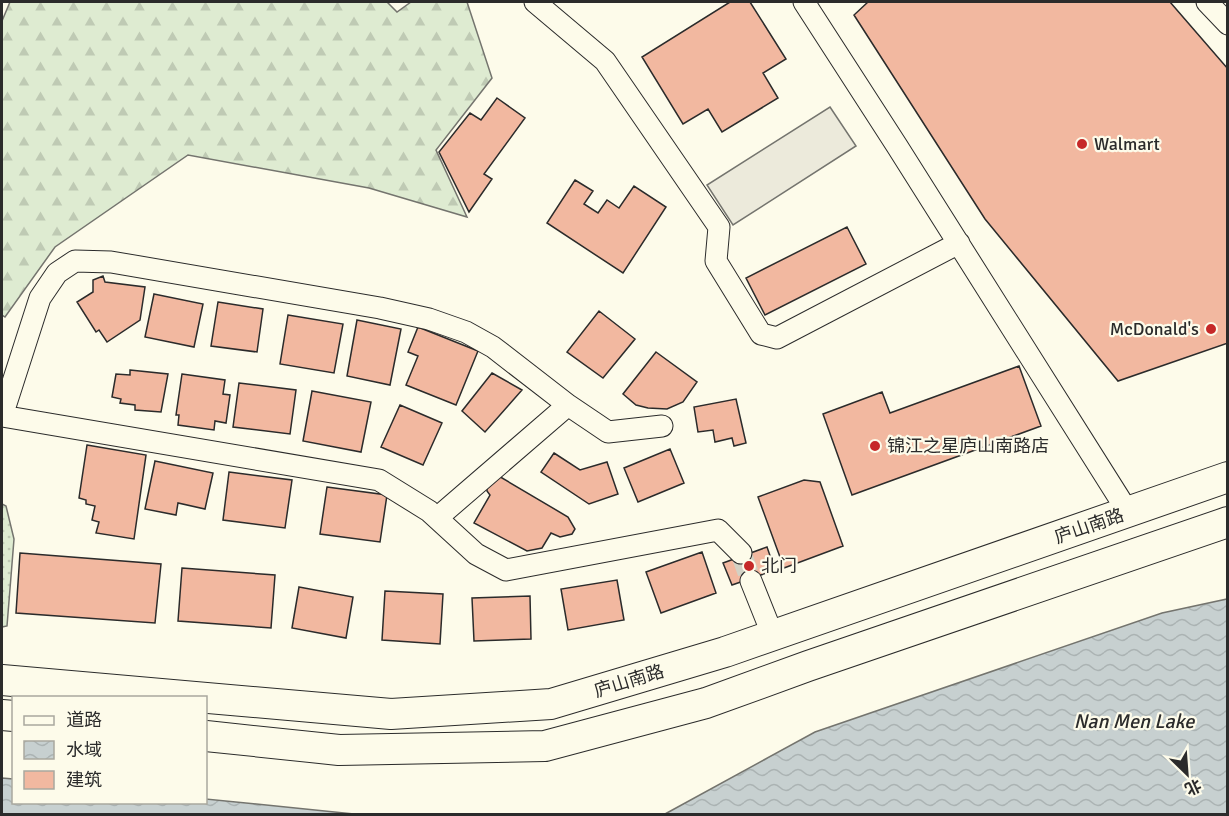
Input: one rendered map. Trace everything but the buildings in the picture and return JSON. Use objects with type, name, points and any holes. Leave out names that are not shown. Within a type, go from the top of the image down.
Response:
[{"type":"main road","name":"庐山南路","points":[[207,698],[379,713],[551,704],[773,636],[1227,477]]},
{"type":"main road","points":[[207,736],[339,750],[545,746],[706,703],[1227,522]]},
{"type":"main road","name":"庐山南路","points":[[2,680],[185,696]]},
{"type":"street","points":[[535,2],[605,62],[719,227],[716,261],[761,334],[777,338],[959,243]]},
{"type":"street","points":[[804,2],[1128,512]]},
{"type":"street","points":[[1207,2],[1227,24]]},
{"type":"street","points":[[662,426],[608,432],[568,405],[493,347],[466,332],[429,319],[368,306],[111,262],[75,261],[57,273],[40,298],[2,416],[379,480],[437,518],[476,554],[506,570],[718,530],[741,553]]},
{"type":"street","points":[[437,518],[568,405]]},
{"type":"street","points":[[751,581],[773,636]]},
{"type":"green space","points":[[10,2],[387,2],[397,12],[411,2],[467,2],[492,78],[436,150],[467,217],[369,188],[188,155],[55,247],[5,317],[2,315],[2,21]]},
{"type":"green space","points":[[2,504],[6,506],[14,539],[7,626],[2,627]]},
{"type":"shaded area","points":[[830,107],[856,146],[733,225],[707,185]]},
{"type":"water","name":"Nan Men Lake","points":[[1227,599],[1227,814],[665,814],[815,732],[1162,613]]},
{"type":"water","points":[[2,778],[12,779],[12,804],[207,804],[207,799],[354,814],[2,814]]},
{"type":"tunnel","points":[[741,553],[751,581]]},
{"type":"place","name":"Walmart","points":[[1082,144]]},
{"type":"place","name":"McDonald's","points":[[1211,329]]},
{"type":"place","name":"锦江之星庐山南路店","points":[[875,446]]},
{"type":"place","name":"北门","points":[[749,566]]}]
